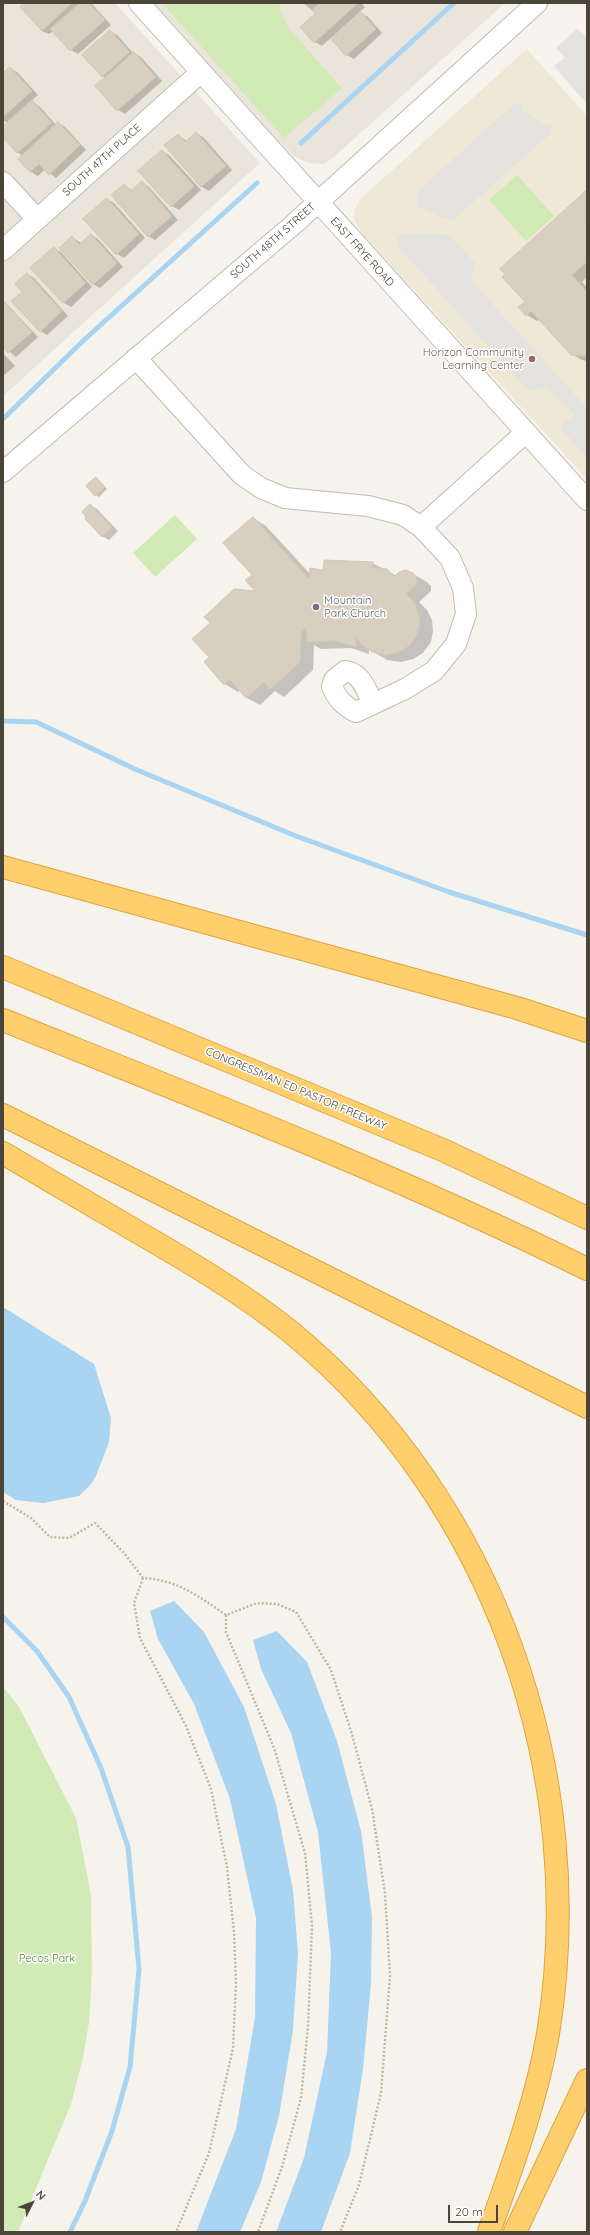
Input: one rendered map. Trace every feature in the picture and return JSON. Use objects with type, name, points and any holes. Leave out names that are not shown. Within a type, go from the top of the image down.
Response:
[{"type":"highway","points":[[3,867],[516,1008],[587,1031]]},
{"type":"highway","name":"CONGRESSMAN ED PASTOR FREEWAY","points":[[3,967],[445,1151],[587,1218]]},
{"type":"highway","points":[[516,1008],[587,1020]]},
{"type":"highway","points":[[3,1020],[404,1183],[502,1227],[587,1269]]},
{"type":"highway","points":[[3,1116],[587,1407]]},
{"type":"highway","points":[[3,1153],[219,1280],[273,1318],[323,1360],[373,1412],[413,1461],[449,1513],[494,1597],[517,1655],[543,1749],[554,1816],[559,1905],[557,1968],[544,2056],[528,2117],[489,2232]]},
{"type":"highway","points":[[515,2232],[587,2080]]},
{"type":"street","name":"EAST FRYE ROAD","points":[[139,3],[317,203],[587,500]]},
{"type":"street","name":"SOUTH 48TH STREET","points":[[3,472],[222,286],[317,203],[537,3]]},
{"type":"street","name":"SOUTH 47TH PLACE","points":[[3,250],[201,72]]},
{"type":"street","points":[[3,182],[37,219]]},
{"type":"street","points":[[136,358],[242,475],[261,488],[285,498],[384,509],[403,515],[421,527],[450,558],[463,588],[466,614],[456,644],[434,671],[406,689],[373,703]]},
{"type":"street","points":[[421,527],[525,433]]},
{"type":"path","points":[[3,1502],[31,1518],[50,1537],[69,1538],[95,1523],[124,1553],[143,1578],[163,1579],[188,1590],[226,1615]]},
{"type":"path","points":[[143,1578],[134,1603],[140,1638],[186,1726],[211,1790],[227,1867],[234,1932],[236,1983],[233,2048],[209,2153],[176,2232]]},
{"type":"path","points":[[226,1615],[257,1603],[277,1604],[296,1612],[331,1670],[352,1734],[372,1808],[385,1893],[390,1976],[383,2069],[381,2093],[359,2185],[340,2232]]},
{"type":"path","points":[[226,1615],[226,1632],[274,1748],[305,1854],[312,1926],[308,2027],[301,2098],[282,2167],[258,2232]]},
{"type":"shaded area","points":[[3,3],[115,3],[260,163],[3,396]]},
{"type":"shaded area","points":[[154,3],[505,3],[335,156],[324,164],[308,163],[294,156]]},
{"type":"shaded area","points":[[577,29],[587,37],[587,104],[554,66],[565,58],[556,48]]},
{"type":"shaded area","name":"Horizon Community Learning Center","points":[[527,49],[587,116],[587,479],[360,231],[355,221],[354,212],[358,202],[368,192]]},
{"type":"shaded area","points":[[521,103],[524,112],[543,123],[552,125],[551,133],[452,221],[420,208],[416,193],[514,104]]},
{"type":"shaded area","points":[[411,233],[449,235],[475,263],[472,279],[475,285],[586,407],[587,405],[587,457],[564,432],[562,420],[574,418],[574,414],[547,387],[529,391],[398,246],[396,234]]},
{"type":"green space","points":[[162,3],[278,3],[288,28],[342,88],[284,138]]},
{"type":"green space","points":[[517,175],[554,216],[526,241],[489,200]]},
{"type":"green space","points":[[175,515],[197,539],[155,577],[133,553]]},
{"type":"green space","name":"Pecos Park","points":[[3,1687],[18,1705],[76,1818],[91,1895],[92,1971],[89,2022],[83,2058],[71,2104],[18,2232],[3,2232]]},
{"type":"water","points":[[3,1307],[94,1364],[111,1418],[109,1442],[96,1476],[91,1484],[79,1496],[43,1503],[16,1500],[3,1492]]},
{"type":"water","points":[[174,1601],[204,1632],[244,1707],[276,1804],[293,1890],[298,1954],[293,2030],[279,2116],[261,2182],[240,2232],[196,2232],[236,2129],[255,2018],[256,1918],[230,1799],[194,1704],[158,1639],[150,1611]]},
{"type":"water","points":[[277,1631],[307,1662],[337,1741],[361,1831],[372,1917],[371,1984],[363,2069],[350,2153],[321,2232],[276,2232],[304,2158],[327,2052],[331,1953],[318,1832],[291,1733],[261,1669],[253,1640]]},
{"type":"building","points":[[24,3],[72,3],[42,31],[20,7]]},
{"type":"building","points":[[80,3],[89,3],[105,20],[70,51],[50,29]]},
{"type":"building","points":[[320,3],[358,3],[314,43],[300,27],[315,14],[312,10]]},
{"type":"building","points":[[361,12],[376,29],[346,56],[331,39]]},
{"type":"building","points":[[110,30],[130,52],[102,77],[82,55]]},
{"type":"building","points":[[134,52],[156,77],[117,111],[95,86]]},
{"type":"building","points":[[10,67],[32,91],[3,117],[3,73]]},
{"type":"building","points":[[32,100],[52,123],[17,153],[3,138],[3,126]]},
{"type":"building","points":[[58,122],[80,145],[49,175],[39,164],[30,172],[18,159]]},
{"type":"building","points":[[196,132],[226,166],[201,187],[164,145],[178,134],[185,142]]},
{"type":"building","points":[[162,150],[194,186],[171,207],[138,171]]},
{"type":"building","points":[[142,181],[172,216],[148,237],[111,195],[124,184],[131,191]]},
{"type":"building","points":[[586,191],[587,262],[572,275],[587,292],[587,356],[571,355],[531,311],[526,316],[518,307],[525,302],[502,277],[505,274],[500,269]]},
{"type":"building","points":[[107,198],[139,234],[116,255],[83,219]]},
{"type":"building","points":[[91,234],[117,263],[93,285],[59,248],[72,236],[79,244]]},
{"type":"building","points":[[54,247],[86,283],[63,303],[30,268]]},
{"type":"building","points":[[27,273],[62,311],[40,332],[11,301],[22,292],[15,284]]},
{"type":"building","points":[[3,301],[32,332],[8,353],[3,347]]},
{"type":"building","points":[[96,477],[105,487],[95,496],[86,486]]},
{"type":"building","points":[[90,504],[112,527],[102,537],[85,519],[86,517],[82,512]]},
{"type":"building","name":"Mountain Park Church","points":[[253,517],[309,579],[310,568],[323,570],[324,560],[373,562],[372,567],[387,569],[394,577],[399,572],[406,570],[413,573],[417,578],[418,583],[406,594],[414,602],[420,622],[417,635],[410,645],[400,652],[386,655],[373,652],[361,644],[356,636],[356,647],[336,641],[307,642],[306,628],[301,633],[300,662],[270,690],[264,682],[246,698],[230,680],[224,685],[204,662],[209,657],[192,639],[210,623],[204,617],[234,589],[255,591],[245,580],[252,575],[223,543]]},
{"type":"waterway","points":[[301,143],[454,3]]},
{"type":"waterway","points":[[3,419],[84,340],[257,183]]},
{"type":"waterway","points":[[3,721],[36,722],[137,770],[296,836],[449,892],[587,935]]},
{"type":"waterway","points":[[3,1617],[37,1651],[69,1697],[101,1768],[128,1847],[139,1969],[130,2067],[112,2131],[85,2201],[70,2232]]},
{"type":"place","name":"Horizon Community Learning Center","points":[[532,359]]},
{"type":"place","name":"Mountain Park Church","points":[[316,607]]}]
